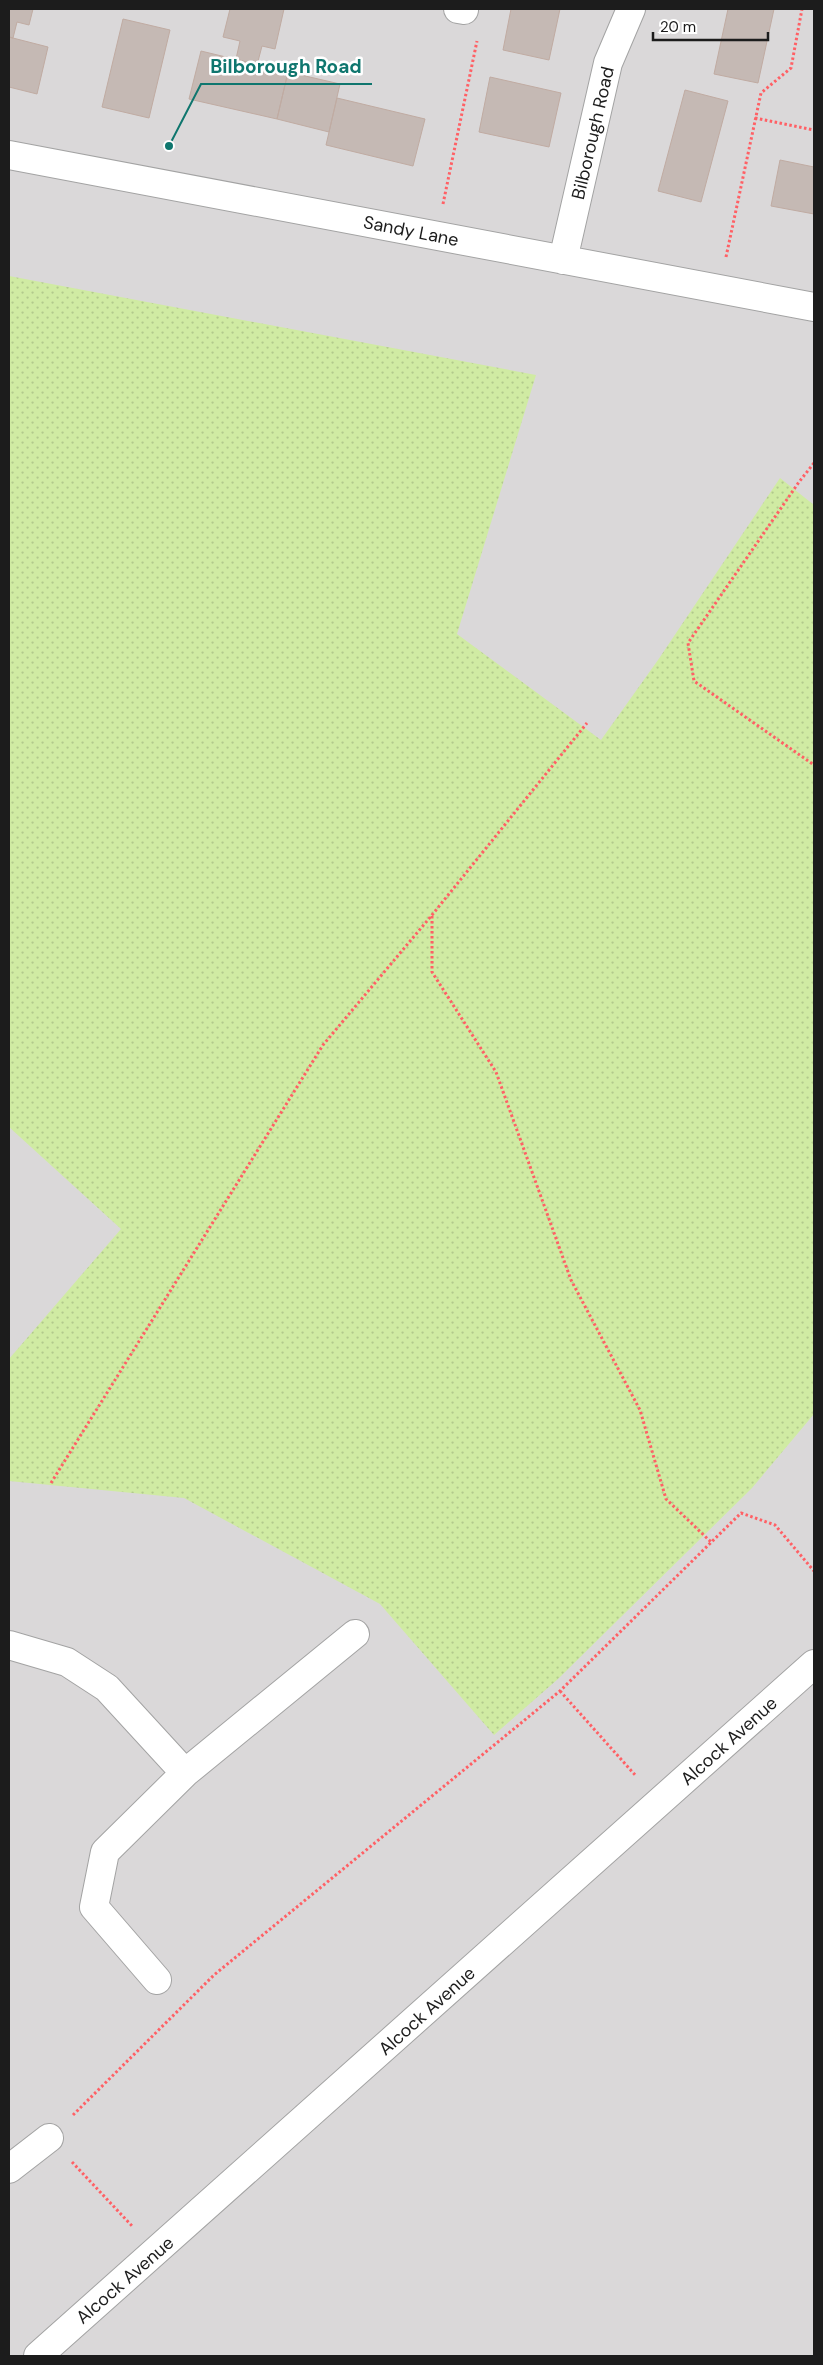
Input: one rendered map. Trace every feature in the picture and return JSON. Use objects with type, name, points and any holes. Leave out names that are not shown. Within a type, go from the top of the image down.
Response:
[{"type":"street","name":"Bilborough Road","points":[[563,260],[608,63],[631,9]]},
{"type":"street","name":"Sandy Lane","points":[[9,155],[814,307]]},
{"type":"street","points":[[157,1980],[94,1907],[105,1852],[185,1773],[355,1634]]},
{"type":"street","points":[[9,1645],[67,1662],[106,1688],[185,1773]]},
{"type":"street","name":"Alcock Avenue","points":[[38,2356],[157,2252],[814,1664]]},
{"type":"street","points":[[9,2169],[50,2138]]},
{"type":"path","points":[[720,290],[760,93],[791,68],[802,9]]},
{"type":"path","points":[[436,236],[467,17]]},
{"type":"path","points":[[755,118],[814,130]]},
{"type":"path","points":[[814,464],[799,482],[688,643],[694,681],[814,765]]},
{"type":"path","points":[[51,1483],[323,1045],[432,915],[587,723]]},
{"type":"path","points":[[432,915],[432,972],[496,1072],[571,1280],[640,1410],[666,1499],[711,1542]]},
{"type":"path","points":[[157,2252],[50,2138],[214,1975],[560,1691],[742,1513],[775,1525],[814,1571]]},
{"type":"path","points":[[560,1691],[660,1802]]},
{"type":"shaded area","points":[[9,9],[814,9],[814,2356],[9,2356]]},
{"type":"green space","points":[[9,276],[536,375],[457,634],[601,740],[658,660],[780,478],[814,505],[814,1414],[752,1488],[558,1679],[494,1735],[380,1604],[184,1498],[9,1481],[9,1359],[121,1229],[9,1127]]},
{"type":"building","points":[[9,9],[33,9],[29,25],[17,22],[13,38],[9,37]]},
{"type":"building","points":[[230,9],[284,9],[275,49],[262,46],[257,65],[236,59],[240,41],[223,37]]},
{"type":"building","points":[[511,9],[560,9],[549,60],[503,50]]},
{"type":"building","points":[[728,9],[774,9],[758,83],[714,74]]},
{"type":"building","points":[[123,19],[170,30],[149,118],[102,107]]},
{"type":"building","points":[[9,37],[48,47],[37,94],[9,87]]},
{"type":"building","points":[[201,51],[288,72],[277,119],[189,99]]},
{"type":"building","points":[[288,72],[340,84],[329,132],[277,119]]},
{"type":"building","points":[[490,77],[561,93],[549,147],[479,132]]},
{"type":"building","points":[[685,90],[728,101],[701,202],[658,191]]},
{"type":"building","points":[[337,98],[425,119],[413,166],[326,145]]},
{"type":"building","points":[[780,160],[814,167],[814,214],[771,206]]},
{"type":"place","name":"Bilborough Road","points":[[169,146]]}]
